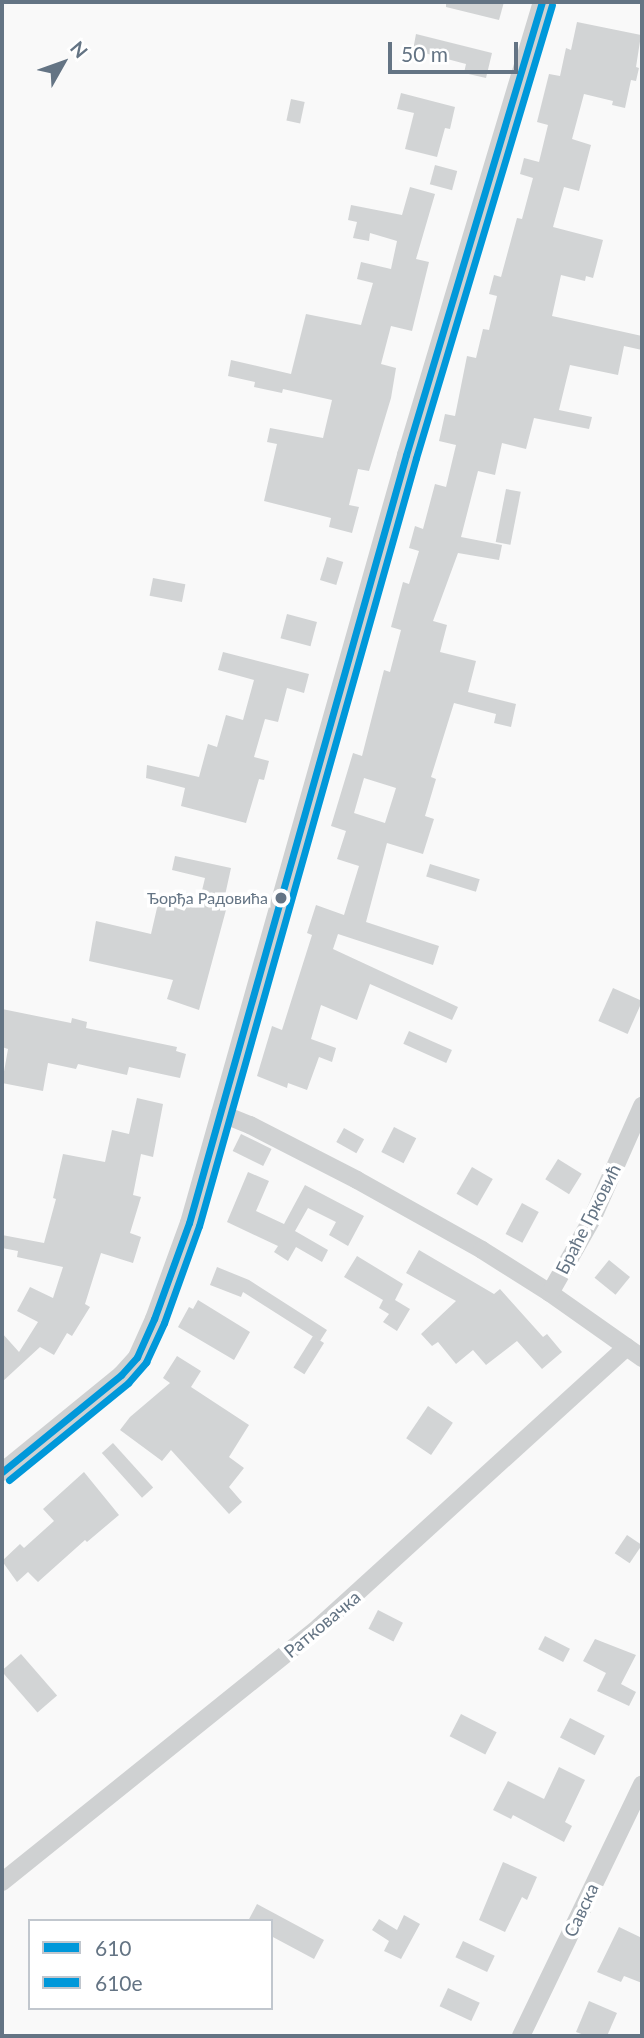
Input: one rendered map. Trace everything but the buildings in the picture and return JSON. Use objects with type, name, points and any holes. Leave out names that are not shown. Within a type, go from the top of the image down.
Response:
[{"type":"street","points":[[2,1472],[104,1390],[137,1357],[188,1223],[406,455],[542,2]]},
{"type":"street","name":"Браће Грковић","points":[[550,1293],[592,1219],[642,1106]]},
{"type":"street","points":[[220,1113],[250,1125],[357,1180],[550,1293],[642,1357]]},
{"type":"street","name":"Ратковачка","points":[[2,1882],[318,1628],[627,1347]]},
{"type":"street","name":"Савска","points":[[521,2036],[642,1785]]},
{"type":"transit line","name":"610","points":[[2,1472],[121,1375],[137,1357],[154,1319],[189,1223],[406,455],[542,2]]},
{"type":"transit line","name":"610e","points":[[9,1480],[128,1383],[146,1362],[164,1323],[199,1226],[416,458],[552,5]]},
{"type":"place","name":"Ђорђа Радовића","points":[[281,898]]}]
